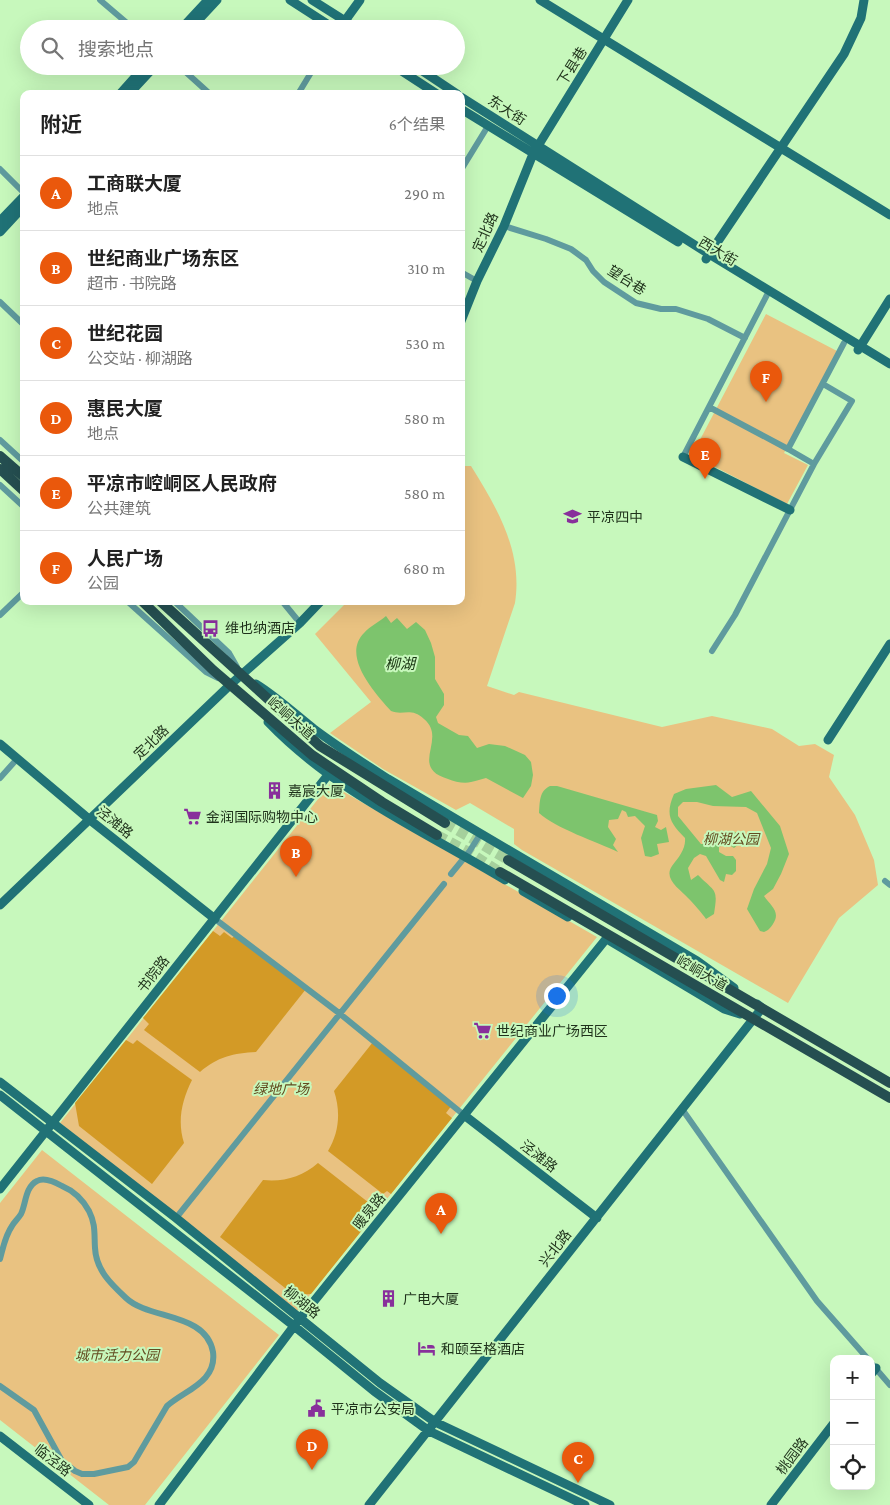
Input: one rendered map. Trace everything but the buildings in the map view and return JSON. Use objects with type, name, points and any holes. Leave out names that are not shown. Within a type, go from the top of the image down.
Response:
[{"type":"main road","points":[[0,456],[20,474]]},
{"type":"main road","points":[[0,469],[20,487]]},
{"type":"main road","name":"崆峒大道","points":[[146,605],[213,670],[312,755],[382,802],[437,835]]},
{"type":"main road","name":"崆峒大道","points":[[164,605],[320,746],[445,823]]},
{"type":"main road","name":"崆峒大道","points":[[508,860],[890,1083]]},
{"type":"main road","name":"崆峒大道","points":[[500,872],[890,1098]]},
{"type":"street","points":[[189,20],[208,0]]},
{"type":"street","points":[[198,20],[217,0]]},
{"type":"street","points":[[290,0],[321,20]]},
{"type":"street","points":[[312,0],[343,20]]},
{"type":"street","points":[[346,20],[360,0]]},
{"type":"street","points":[[540,0],[780,149],[889,213]]},
{"type":"street","name":"下县巷","points":[[535,150],[628,0]]},
{"type":"street","points":[[707,257],[844,54],[861,18],[864,0]]},
{"type":"street","points":[[104,1],[124,20]]},
{"type":"street","points":[[124,90],[138,75]]},
{"type":"street","points":[[133,90],[147,75]]},
{"type":"street","points":[[189,75],[206,90]]},
{"type":"street","points":[[300,90],[310,75]]},
{"type":"street","points":[[405,75],[423,90]]},
{"type":"street","points":[[428,75],[451,90]]},
{"type":"street","name":"东大街","points":[[465,100],[535,150]]},
{"type":"street","name":"东大街","points":[[465,112],[488,126],[535,150]]},
{"type":"street","points":[[465,163],[488,126]]},
{"type":"street","name":"定北路","points":[[465,311],[504,226],[535,150]]},
{"type":"street","name":"西大街","points":[[535,150],[859,349],[890,371]]},
{"type":"street","points":[[0,169],[20,190]]},
{"type":"street","points":[[0,221],[20,198]]},
{"type":"street","points":[[0,232],[20,210]]},
{"type":"street","name":"望台巷","points":[[504,226],[570,249],[586,260],[593,271],[604,282],[636,303],[661,309],[676,308],[708,319],[745,338]]},
{"type":"street","points":[[465,274],[477,282]]},
{"type":"street","points":[[767,293],[683,457],[790,510]]},
{"type":"street","name":"西大街","points":[[767,293],[844,343],[890,364]]},
{"type":"street","points":[[859,349],[890,299]]},
{"type":"street","points":[[0,302],[20,322]]},
{"type":"street","points":[[788,449],[844,343]]},
{"type":"street","points":[[712,651],[736,615],[814,464],[852,401],[823,384]]},
{"type":"street","points":[[710,407],[814,464]]},
{"type":"street","points":[[0,440],[20,458]]},
{"type":"street","points":[[0,485],[20,503]]},
{"type":"street","points":[[0,615],[20,596]]},
{"type":"street","points":[[132,605],[206,672],[231,684],[288,743],[328,775],[372,804],[466,856],[724,1009],[754,1018]]},
{"type":"street","points":[[178,605],[229,652],[241,675],[274,695],[350,756],[697,960],[762,1008]]},
{"type":"street","points":[[285,605],[300,623]]},
{"type":"street","name":"定北路","points":[[0,905],[231,684],[300,623],[317,605]]},
{"type":"street","points":[[828,740],[890,644]]},
{"type":"street","name":"泾滩路","points":[[0,744],[90,820],[215,919]]},
{"type":"street","points":[[0,778],[17,759]]},
{"type":"street","name":"书院路","points":[[0,1189],[328,775]]},
{"type":"street","points":[[451,874],[466,856],[481,832]]},
{"type":"street","points":[[176,1218],[444,884]]},
{"type":"street","points":[[215,919],[339,1013],[464,1115]]},
{"type":"street","name":"暖泉路","points":[[159,1505],[300,1318],[606,939]]},
{"type":"street","name":"兴北路","points":[[369,1505],[762,1008]]},
{"type":"street","name":"柳湖路","points":[[0,1082],[176,1218],[380,1383],[436,1422],[610,1505]]},
{"type":"street","name":"柳湖路","points":[[0,1095],[374,1391],[429,1431],[585,1505]]},
{"type":"street","points":[[682,1109],[817,1301],[864,1355]]},
{"type":"street","name":"泾滩路","points":[[464,1115],[597,1218]]},
{"type":"street","points":[[0,1259],[8,1233],[22,1213],[30,1188],[41,1179],[56,1182],[74,1192],[89,1211],[96,1230],[96,1259],[99,1269],[105,1276],[125,1297],[138,1306],[178,1318],[199,1331],[208,1340],[213,1360],[211,1371],[205,1379],[167,1406],[134,1462],[128,1467],[94,1474],[82,1474],[68,1466],[49,1438],[34,1410],[0,1386]]},
{"type":"street","points":[[875,1370],[890,1385]]},
{"type":"street","name":"桃园路","points":[[771,1505],[830,1428]]},
{"type":"street","name":"临泾路","points":[[0,1436],[87,1505]]},
{"type":"green space","points":[[766,314],[837,351],[784,453],[808,465],[787,504],[692,455]]},
{"type":"green space","name":"柳湖公园","points":[[465,466],[471,466],[490,498],[506,531],[515,566],[515,603],[487,686],[514,695],[519,692],[662,727],[712,716],[772,729],[799,746],[815,744],[834,755],[829,777],[855,815],[874,860],[878,885],[839,918],[788,1003],[522,850],[514,844],[514,829],[470,803],[456,810],[383,769],[330,733],[371,702],[315,634],[344,605],[465,605]]},
{"type":"green space","name":"绿地广场","points":[[330,784],[597,937],[297,1311],[60,1123]]},
{"type":"green space","name":"城市活力公园","points":[[42,1150],[279,1335],[145,1505],[109,1505],[0,1420],[0,1203]]},
{"type":"shaded area","points":[[213,931],[220,936],[224,932],[232,938],[236,935],[306,989],[256,1052],[240,1053],[219,1059],[200,1072],[144,1030],[149,1024],[143,1018]]},
{"type":"shaded area","points":[[126,1040],[133,1044],[137,1040],[192,1080],[182,1111],[181,1127],[184,1143],[152,1184],[79,1126],[75,1103]]},
{"type":"shaded area","points":[[373,1042],[452,1105],[446,1113],[452,1118],[391,1194],[387,1191],[383,1194],[328,1151],[335,1137],[338,1122],[338,1107],[334,1091]]},
{"type":"shaded area","points":[[318,1163],[373,1206],[370,1211],[375,1214],[311,1294],[294,1295],[220,1237],[263,1180],[292,1178],[306,1172]]},
{"type":"water","name":"柳湖","points":[[386,616],[391,623],[397,618],[407,629],[416,622],[425,630],[435,657],[435,679],[444,694],[444,705],[436,717],[438,723],[459,735],[468,736],[477,748],[489,744],[505,746],[525,755],[531,762],[533,775],[531,786],[523,798],[486,778],[463,783],[436,774],[429,760],[432,744],[430,727],[424,719],[415,713],[391,711],[369,684],[358,663],[356,652],[358,642],[366,631]]},
{"type":"water","points":[[716,785],[732,797],[751,791],[780,826],[789,854],[773,889],[764,896],[774,909],[776,916],[771,927],[764,932],[760,931],[747,909],[754,889],[767,864],[771,848],[757,813],[746,807],[713,806],[697,802],[683,802],[678,807],[678,816],[701,844],[712,844],[724,833],[733,831],[740,835],[740,843],[734,848],[726,843],[719,847],[719,852],[726,856],[733,856],[736,860],[736,871],[732,875],[726,874],[724,882],[720,880],[706,856],[700,854],[694,858],[688,868],[691,880],[698,875],[714,891],[716,899],[714,914],[706,919],[671,879],[670,871],[682,853],[685,842],[685,838],[670,818],[671,801],[674,794],[686,789]]},
{"type":"water","points":[[550,786],[557,786],[657,815],[658,821],[655,827],[661,830],[666,827],[669,842],[657,844],[659,854],[651,857],[645,856],[641,838],[645,826],[635,816],[628,817],[626,812],[622,810],[618,819],[609,820],[608,827],[616,839],[613,845],[618,852],[565,829],[539,813],[542,794]]},
{"type":"tunnel","points":[[445,823],[508,860]]},
{"type":"tunnel","points":[[437,835],[469,852],[500,872]]},
{"type":"place","name":"人民广场","points":[[766,402]]},
{"type":"place","name":"平凉市崆峒区人民政府","points":[[705,479]]},
{"type":"place","name":"平凉四中","points":[[573,517]]},
{"type":"place","name":"维也纳酒店","points":[[211,628]]},
{"type":"place","name":"嘉宸大厦","points":[[274,791]]},
{"type":"place","name":"金润国际购物中心","points":[[192,817]]},
{"type":"place","name":"世纪商业广场东区","points":[[296,877]]},
{"type":"place","name":"世纪商业广场西区","points":[[482,1031]]},
{"type":"place","name":"工商联大厦","points":[[441,1234]]},
{"type":"place","name":"广电大厦","points":[[389,1299]]},
{"type":"place","name":"和颐至格酒店","points":[[427,1349]]},
{"type":"place","name":"平凉市公安局","points":[[317,1409]]},
{"type":"place","name":"惠民大厦","points":[[312,1470]]},
{"type":"place","name":"世纪花园","points":[[578,1483]]}]
